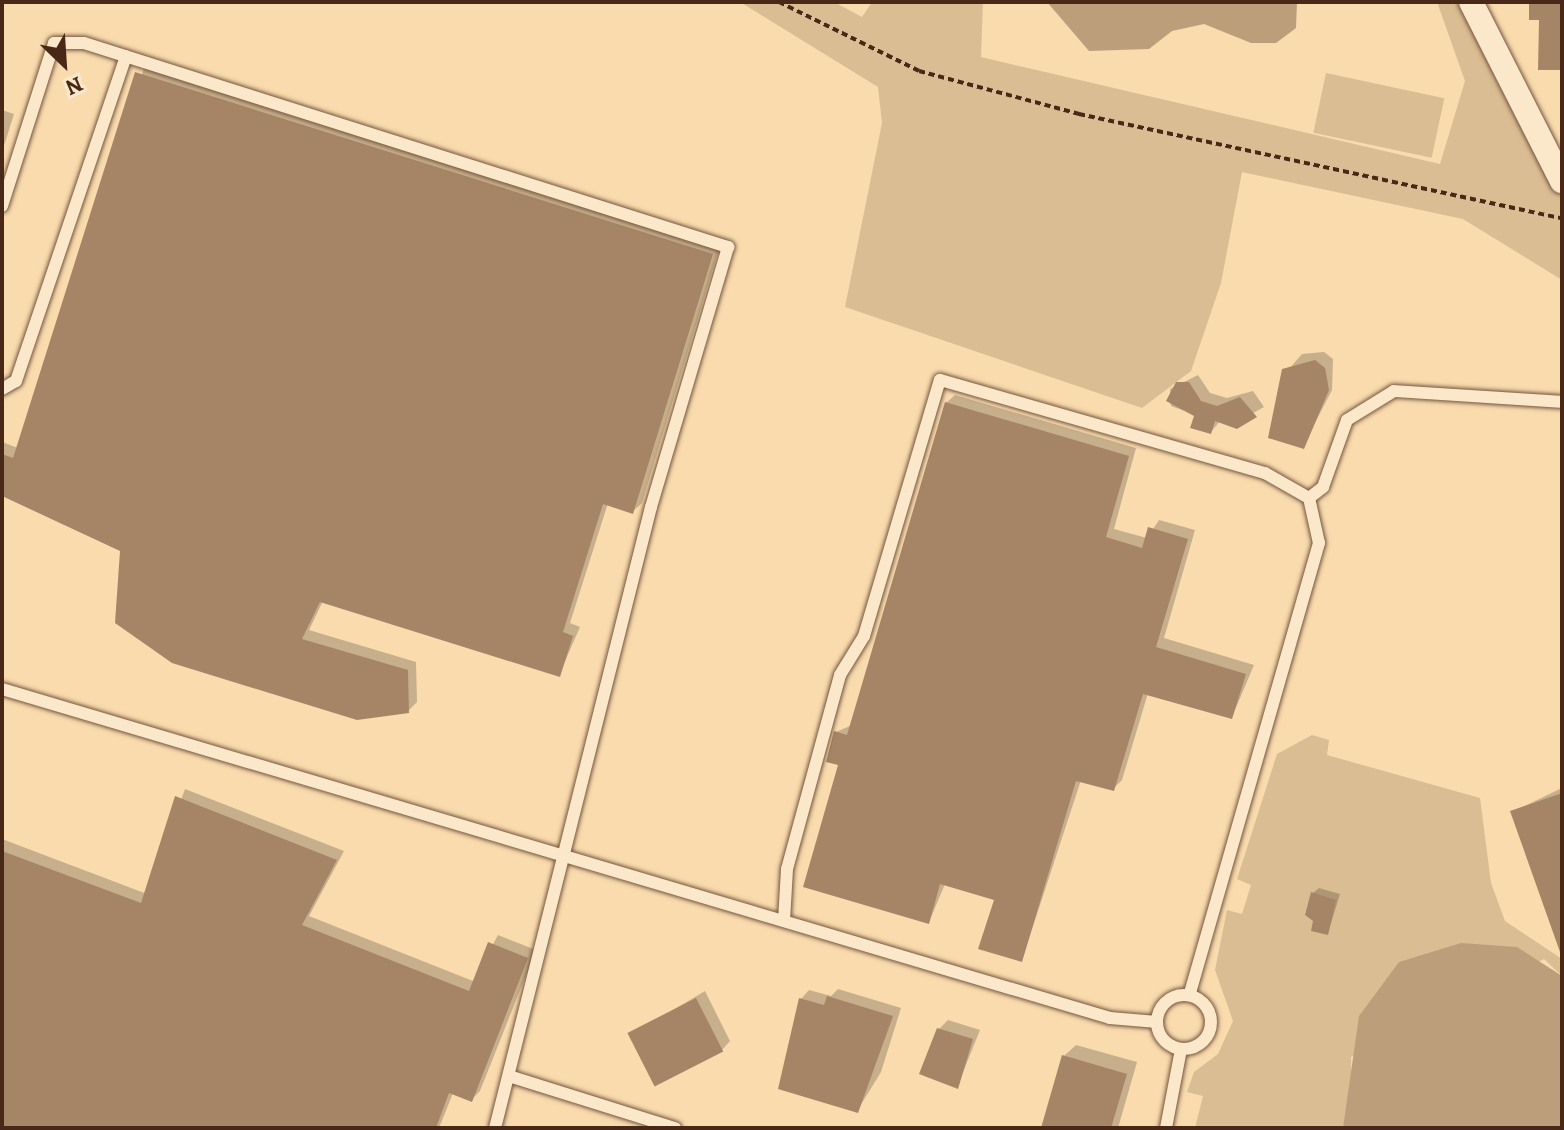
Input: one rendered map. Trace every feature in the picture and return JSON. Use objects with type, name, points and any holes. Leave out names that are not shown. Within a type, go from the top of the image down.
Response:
[{"type":"street","points":[[1471,2],[1562,181]]},
{"type":"lane","points":[[2,206],[54,43],[126,56],[728,247],[651,507],[569,859],[512,1077],[495,1128]]},
{"type":"lane","points":[[2,389],[16,381],[126,56]]},
{"type":"lane","points":[[784,921],[787,869],[840,675],[864,636],[940,380],[1265,473],[1309,498],[1319,543],[1189,995]]},
{"type":"lane","points":[[1309,498],[1323,487],[1347,420],[1394,391],[1562,402]]},
{"type":"lane","points":[[2,689],[1110,1018],[1157,1022]]},
{"type":"lane","points":[[1189,995],[1203,1002],[1212,1025],[1198,1045],[1181,1049],[1164,1041],[1157,1022],[1169,998],[1189,995]]},
{"type":"lane","points":[[1166,1128],[1181,1049]]},
{"type":"lane","points":[[512,1077],[675,1128]]},
{"type":"path","points":[[779,2],[919,71],[1079,114],[1562,218]]},
{"type":"shaded area","points":[[740,2],[834,2],[862,17],[872,2],[983,2],[981,57],[1440,164],[1465,81],[1437,2],[1482,2],[1562,155],[1562,280],[1463,219],[1242,172],[1221,283],[1191,371],[1142,408],[845,307],[882,123],[878,87]]},
{"type":"shaded area","points":[[1047,2],[1297,2],[1296,28],[1276,43],[1251,43],[1204,24],[1172,31],[1149,49],[1089,51]]},
{"type":"shaded area","points":[[1326,73],[1444,98],[1432,158],[1313,133]]},
{"type":"shaded area","points":[[1312,735],[1329,740],[1327,755],[1480,798],[1491,883],[1505,921],[1562,959],[1562,976],[1544,959],[1351,1057],[1352,1098],[1343,1128],[1195,1128],[1203,1096],[1187,1092],[1194,1072],[1218,1054],[1233,1021],[1215,970],[1227,910],[1242,914],[1251,885],[1237,879],[1277,754]]},
{"type":"shaded area","points":[[1461,943],[1517,947],[1562,976],[1562,1128],[1343,1128],[1359,1016],[1399,962]]},
{"type":"building","points":[[1529,2],[1562,2],[1562,70],[1538,70],[1539,20],[1529,20]]},
{"type":"building","points":[[135,72],[713,254],[633,514],[603,504],[563,632],[573,636],[560,677],[320,602],[302,639],[408,670],[409,713],[357,720],[172,663],[115,623],[120,551],[2,496],[2,454],[13,458]]},
{"type":"building","points":[[1315,360],[1325,368],[1329,390],[1304,449],[1268,438],[1282,369]]},
{"type":"building","points":[[1176,382],[1189,382],[1201,401],[1217,406],[1240,397],[1257,417],[1237,429],[1215,421],[1211,434],[1190,428],[1194,416],[1166,401]]},
{"type":"building","points":[[945,402],[1129,456],[1106,537],[1142,548],[1148,527],[1188,539],[1156,647],[1246,674],[1232,719],[1143,694],[1114,791],[1076,781],[1022,962],[978,949],[994,900],[940,884],[929,924],[803,887],[838,765],[826,762],[834,731],[847,735]]},
{"type":"building","points":[[1562,793],[1562,951],[1560,952],[1510,811]]},
{"type":"building","points":[[175,796],[337,860],[302,925],[469,991],[488,942],[528,958],[472,1102],[449,1093],[436,1128],[2,1128],[2,851],[141,903]]},
{"type":"building","points":[[1311,892],[1336,900],[1328,935],[1311,931],[1313,921],[1305,915]]},
{"type":"building","points":[[827,996],[893,1016],[858,1113],[778,1089],[799,998],[824,1005]]},
{"type":"building","points":[[696,998],[723,1051],[655,1086],[627,1033]]},
{"type":"building","points":[[937,1028],[973,1039],[958,1089],[919,1074]]},
{"type":"building","points":[[1062,1055],[1127,1074],[1111,1128],[1041,1128]]}]
